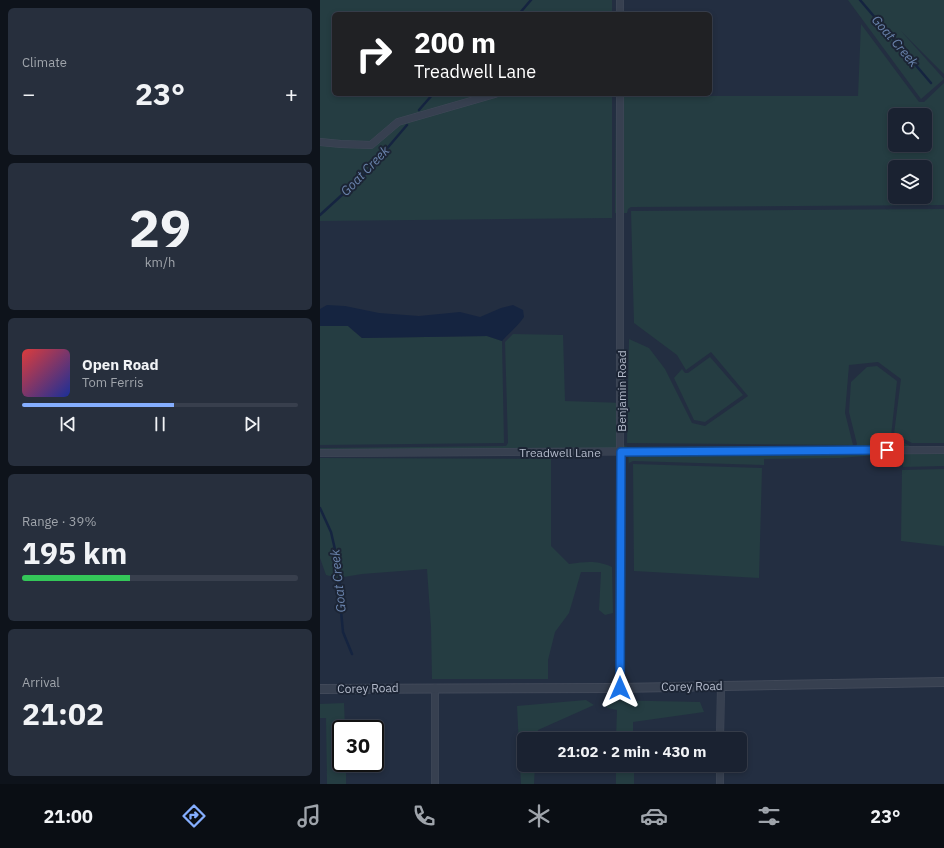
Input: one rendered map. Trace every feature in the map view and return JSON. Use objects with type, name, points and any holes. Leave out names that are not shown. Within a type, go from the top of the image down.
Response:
[{"type":"street","points":[[620,0],[620,12]]},
{"type":"street","points":[[320,142],[371,145],[398,122],[488,96]]},
{"type":"street","name":"Benjamin Road","points":[[620,96],[620,688]]},
{"type":"street","name":"Treadwell Lane","points":[[320,453],[944,450]]},
{"type":"street","name":"Corey Road","points":[[320,689],[620,688],[944,682]]},
{"type":"street","points":[[720,732],[721,686]]},
{"type":"street","points":[[434,688],[435,784]]},
{"type":"street","points":[[720,772],[720,784]]},
{"type":"green space","points":[[320,0],[612,0],[612,12],[332,12],[332,96],[612,96],[612,218],[320,221]]},
{"type":"green space","points":[[848,0],[944,0],[944,74],[901,31],[944,79],[921,99]]},
{"type":"green space","points":[[861,24],[919,102],[924,102],[944,83],[944,205],[631,207],[628,209],[627,213],[615,213],[616,96],[858,96]]},
{"type":"green space","points":[[944,209],[944,443],[912,443],[894,434],[901,379],[878,362],[849,365],[845,413],[853,445],[627,443],[629,339],[649,348],[665,369],[692,423],[705,426],[748,396],[711,352],[686,370],[677,355],[634,323],[631,211]]},
{"type":"green space","points":[[320,326],[348,326],[362,338],[487,336],[502,341],[504,443],[320,445]]},
{"type":"green space","points":[[513,334],[563,335],[565,401],[624,403],[623,443],[629,450],[630,447],[855,448],[857,444],[849,412],[851,382],[867,367],[877,366],[897,381],[891,436],[912,447],[944,446],[944,466],[903,467],[902,453],[840,458],[764,459],[764,465],[633,461],[629,463],[629,470],[628,451],[320,454],[320,448],[506,446],[508,443],[505,342]]},
{"type":"green space","points":[[710,357],[743,395],[705,422],[694,420],[674,378],[682,369],[685,373],[688,373]]},
{"type":"green space","points":[[320,458],[551,459],[551,546],[569,564],[596,562],[612,567],[613,613],[605,615],[599,610],[601,572],[581,572],[569,613],[555,632],[548,660],[548,679],[432,679],[431,627],[427,569],[362,574],[338,578],[326,575],[320,558]]},
{"type":"green space","points":[[633,464],[762,468],[759,578],[634,571]]},
{"type":"green space","points":[[944,469],[944,546],[901,541],[902,470]]},
{"type":"green space","points":[[586,700],[594,705],[538,730],[538,732],[518,732],[517,706]]},
{"type":"green space","points":[[605,700],[700,702],[704,712],[633,722],[633,732],[616,732],[617,710],[607,708]]},
{"type":"green space","points":[[344,703],[345,720],[332,720],[332,772],[346,772],[346,784],[327,784],[326,718],[320,718],[320,704]]},
{"type":"green space","points":[[520,772],[535,772],[534,784],[521,784]]},
{"type":"green space","points":[[616,772],[634,772],[634,784],[616,784]]},
{"type":"water","points":[[327,305],[345,306],[379,313],[419,316],[460,312],[480,317],[501,308],[513,305],[523,310],[524,317],[502,341],[487,336],[362,338],[348,326],[320,326],[320,309]]},
{"type":"waterway","name":"Goat Creek","points":[[521,12],[531,0]]},
{"type":"waterway","name":"Goat Creek","points":[[860,0],[931,83]]},
{"type":"waterway","name":"Goat Creek","points":[[419,110],[431,96]]},
{"type":"waterway","name":"Goat Creek","points":[[320,215],[366,173],[407,125]]},
{"type":"waterway","name":"Goat Creek","points":[[320,508],[331,532],[339,567],[343,632],[352,654]]},
{"type":"route","points":[[620,688],[621,452],[887,450]]}]
